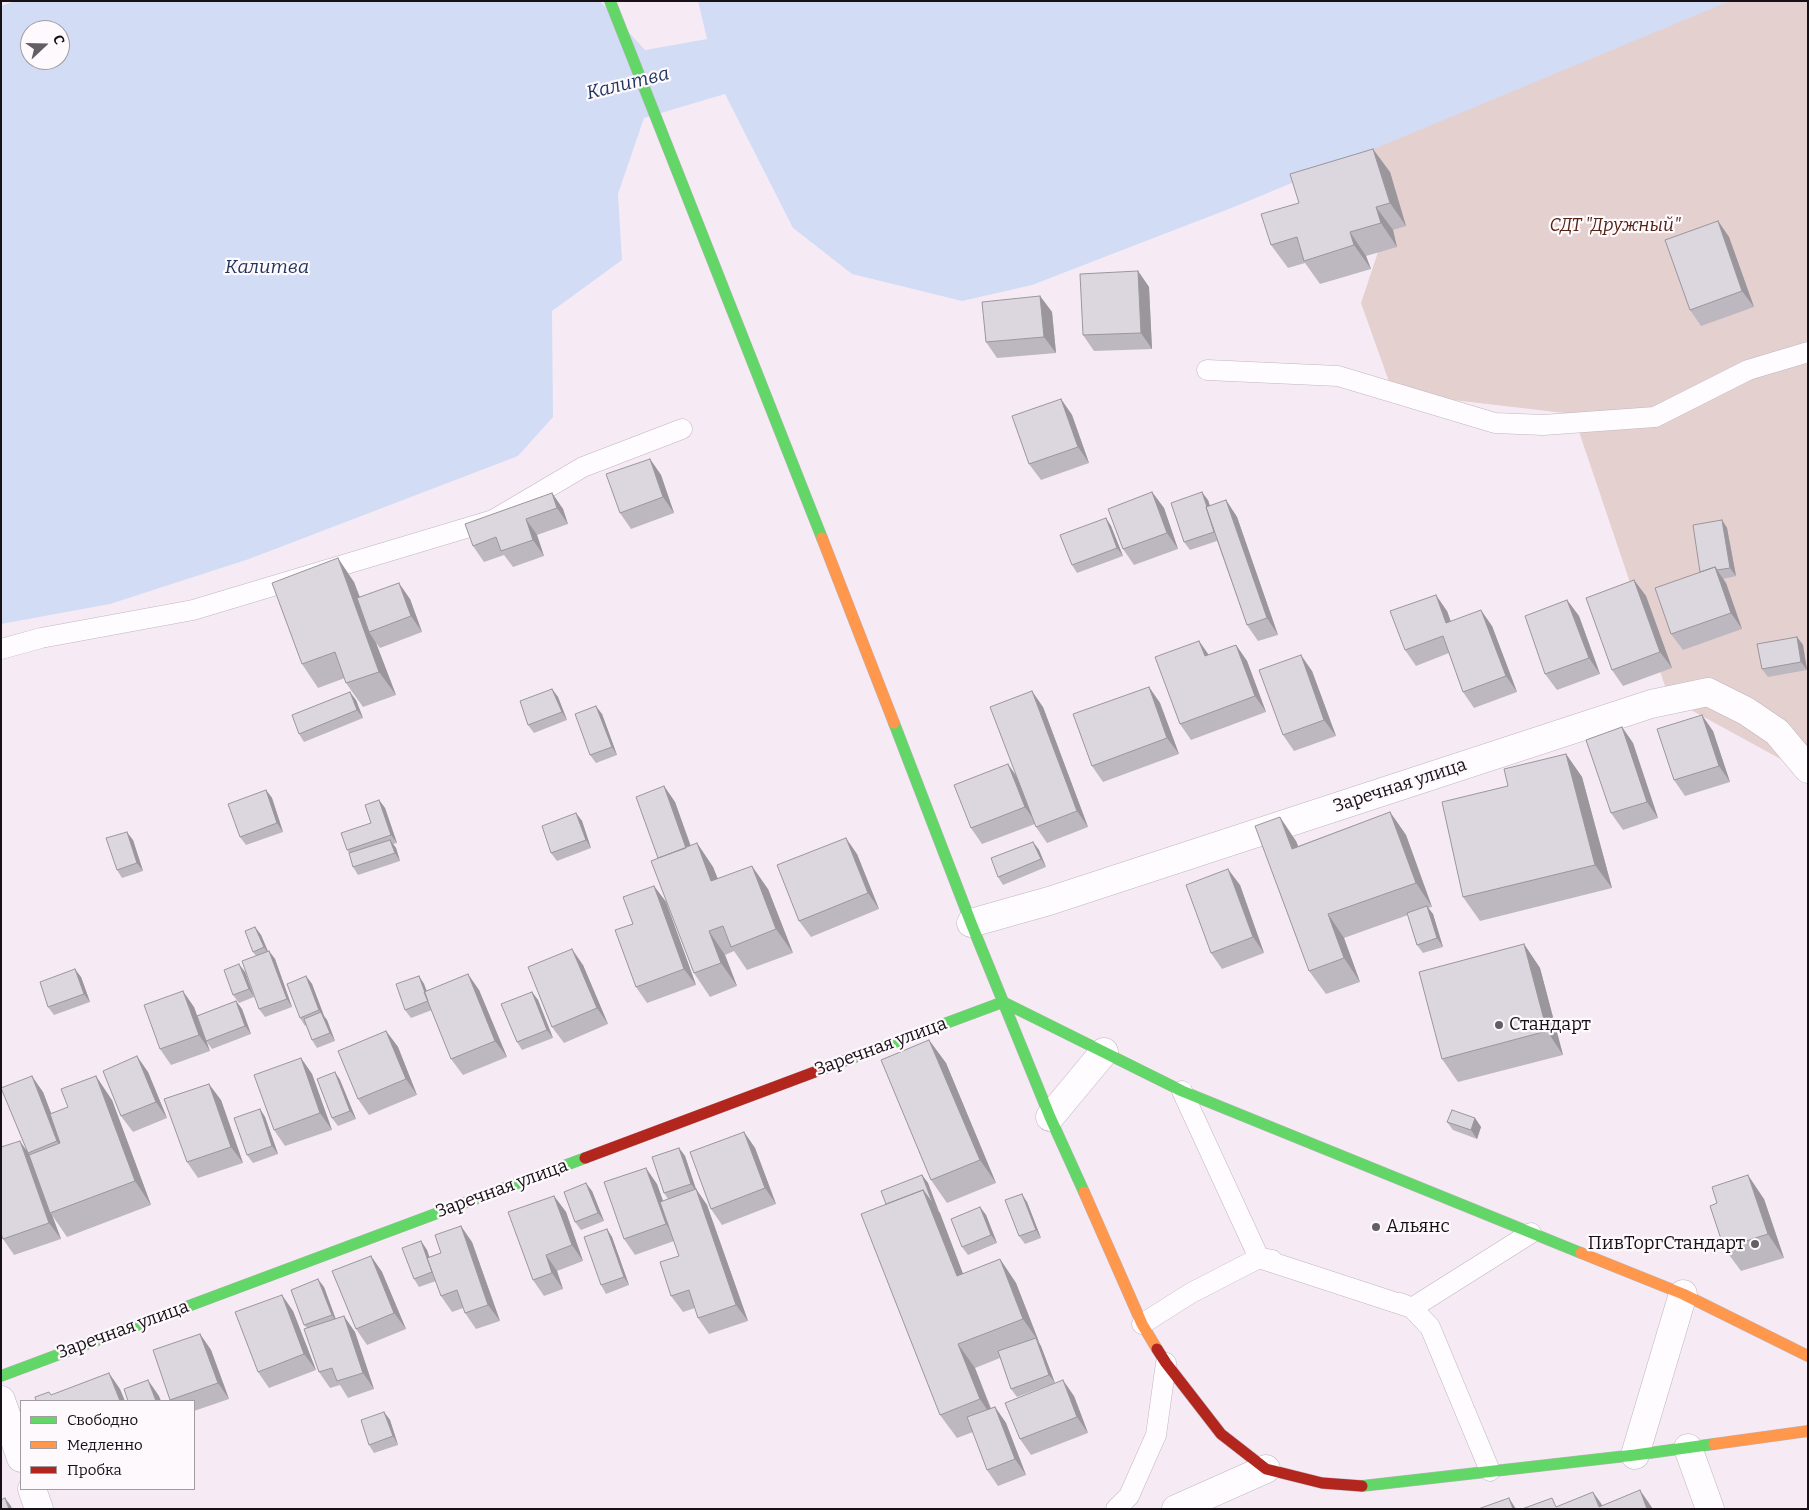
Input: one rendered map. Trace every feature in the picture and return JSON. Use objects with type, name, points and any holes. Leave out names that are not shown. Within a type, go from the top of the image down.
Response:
[{"type":"main road","points":[[610,1],[778,424],[971,923],[1050,1116],[1142,1324],[1166,1363],[1220,1434],[1266,1469],[1322,1483],[1365,1486],[1688,1448],[1808,1431]]},
{"type":"main road","points":[[1003,1002],[1182,1091],[1683,1294],[1808,1356]]},
{"type":"main road","name":"Заречная улица","points":[[1,1376],[1003,1002]]},
{"type":"street","name":"Заречная улица","points":[[971,923],[1049,902],[1651,704],[1708,692],[1746,711],[1777,732],[1808,769]]},
{"type":"street","points":[[1050,1116],[1104,1052]]},
{"type":"street","points":[[1635,1454],[1683,1294]]},
{"type":"street","points":[[1,1400],[20,1455]]},
{"type":"street","points":[[1688,1448],[1710,1509]]},
{"type":"street","points":[[1176,1509],[1266,1469]]},
{"type":"street","points":[[32,1490],[38,1509]]},
{"type":"lane","points":[[1207,370],[1338,376],[1495,423],[1543,425],[1655,417],[1748,370],[1808,352]]},
{"type":"lane","points":[[1,649],[41,638],[193,610],[493,520],[583,467],[682,429]]},
{"type":"lane","points":[[1182,1091],[1259,1258]]},
{"type":"lane","points":[[1412,1308],[1531,1232]]},
{"type":"lane","points":[[1142,1324],[1191,1293],[1259,1258],[1318,1267],[1412,1308],[1430,1327],[1490,1470]]},
{"type":"lane","points":[[1116,1509],[1129,1496],[1156,1435],[1166,1363]]},
{"type":"green space","name":"СДТ \"Дружный\"","points":[[1635,1],[1808,1],[1808,774],[1669,698],[1573,414],[1393,393],[1361,303],[1386,228],[1334,113]]},
{"type":"water","name":"Калитва","points":[[15,1],[600,1],[645,50],[707,39],[698,1],[1730,1],[1234,207],[1032,285],[962,301],[852,274],[793,228],[725,94],[644,118],[618,194],[622,260],[552,311],[553,417],[518,456],[249,559],[110,604],[1,624],[1,6]]},
{"type":"building","points":[[1373,149],[1390,203],[1376,207],[1381,223],[1350,232],[1354,245],[1304,261],[1297,237],[1271,245],[1261,214],[1299,203],[1290,174]]},
{"type":"building","points":[[1718,221],[1742,291],[1690,310],[1665,240]]},
{"type":"building","points":[[1138,271],[1141,333],[1083,335],[1080,274]]},
{"type":"building","points":[[1040,296],[1044,337],[986,342],[982,302]]},
{"type":"building","points":[[1061,399],[1078,447],[1029,464],[1012,416]]},
{"type":"building","points":[[650,459],[663,497],[620,513],[606,474]]},
{"type":"building","points":[[1152,492],[1167,533],[1123,549],[1108,509]]},
{"type":"building","points":[[1202,492],[1214,532],[1184,542],[1171,503]]},
{"type":"building","points":[[552,493],[557,508],[526,519],[533,540],[501,551],[496,537],[473,546],[465,524]]},
{"type":"building","points":[[1226,500],[1267,618],[1247,625],[1206,507]]},
{"type":"building","points":[[1106,518],[1117,548],[1072,565],[1060,535]]},
{"type":"building","points":[[1722,520],[1730,568],[1717,570],[1715,567],[1700,572],[1693,525]]},
{"type":"building","points":[[338,558],[379,672],[346,683],[335,652],[302,664],[272,583]]},
{"type":"building","points":[[1715,567],[1731,613],[1671,634],[1655,588]]},
{"type":"building","points":[[1634,580],[1660,652],[1612,670],[1586,598]]},
{"type":"building","points":[[399,583],[411,616],[369,632],[357,598]]},
{"type":"building","points":[[1436,595],[1446,623],[1481,610],[1506,676],[1463,692],[1443,636],[1405,650],[1390,611]]},
{"type":"building","points":[[1567,600],[1589,658],[1545,674],[1525,616]]},
{"type":"building","points":[[1797,637],[1801,662],[1762,669],[1757,644]]},
{"type":"building","points":[[1199,641],[1205,656],[1236,645],[1255,696],[1180,724],[1155,657]]},
{"type":"building","points":[[1301,655],[1324,720],[1283,735],[1259,670]]},
{"type":"building","points":[[1149,687],[1167,738],[1092,766],[1073,714]]},
{"type":"building","points":[[552,689],[562,712],[528,725],[520,701]]},
{"type":"building","points":[[1032,691],[1077,811],[1036,827],[990,707]]},
{"type":"building","points":[[350,692],[357,710],[299,734],[292,715]]},
{"type":"building","points":[[596,706],[612,747],[590,755],[575,714]]},
{"type":"building","points":[[1702,715],[1719,766],[1674,780],[1657,729]]},
{"type":"building","points":[[1622,727],[1647,802],[1611,813],[1586,740]]},
{"type":"building","points":[[1566,754],[1595,865],[1463,897],[1442,802],[1508,786],[1504,769]]},
{"type":"building","points":[[1008,764],[1025,807],[971,828],[954,785]]},
{"type":"building","points":[[664,786],[686,848],[658,858],[636,797]]},
{"type":"building","points":[[266,790],[277,823],[240,837],[228,804]]},
{"type":"building","points":[[379,800],[391,835],[347,850],[341,833],[371,823],[365,805]]},
{"type":"building","points":[[1390,812],[1416,883],[1328,914],[1344,958],[1309,971],[1255,826],[1280,817],[1292,849]]},
{"type":"building","points":[[576,813],[586,840],[551,853],[542,826]]},
{"type":"building","points":[[127,832],[137,863],[117,870],[106,838]]},
{"type":"building","points":[[846,838],[868,893],[799,921],[777,865]]},
{"type":"building","points":[[390,840],[395,853],[353,867],[349,853]]},
{"type":"building","points":[[1033,842],[1041,859],[998,877],[991,858]]},
{"type":"building","points":[[697,843],[711,881],[752,866],[776,929],[731,947],[723,926],[709,931],[721,963],[694,973],[651,861]]},
{"type":"building","points":[[1228,869],[1253,937],[1211,953],[1186,885]]},
{"type":"building","points":[[654,886],[684,969],[636,987],[615,930],[633,924],[623,897]]},
{"type":"building","points":[[1427,906],[1437,938],[1417,945],[1407,913]]},
{"type":"building","points":[[255,927],[264,947],[253,952],[245,931]]},
{"type":"building","name":"Стандарт","points":[[1524,944],[1547,1031],[1442,1059],[1419,972]]},
{"type":"building","points":[[572,949],[597,1008],[552,1027],[528,967]]},
{"type":"building","points":[[269,951],[287,999],[259,1009],[242,961]]},
{"type":"building","points":[[239,964],[249,989],[233,995],[224,970]]},
{"type":"building","points":[[75,969],[84,994],[48,1007],[40,982]]},
{"type":"building","points":[[468,974],[495,1041],[451,1059],[424,992]]},
{"type":"building","points":[[306,976],[319,1010],[300,1018],[287,984]]},
{"type":"building","points":[[419,976],[428,1001],[405,1010],[396,984]]},
{"type":"building","points":[[183,991],[199,1035],[160,1049],[144,1005]]},
{"type":"building","points":[[532,992],[547,1030],[517,1042],[501,1004]]},
{"type":"building","points":[[236,1001],[245,1026],[206,1041],[197,1016]]},
{"type":"building","points":[[321,1012],[330,1033],[312,1040],[304,1019]]},
{"type":"building","points":[[386,1031],[406,1079],[358,1099],[338,1051]]},
{"type":"building","points":[[929,1040],[980,1160],[931,1180],[881,1060]]},
{"type":"building","points":[[137,1056],[156,1102],[121,1116],[103,1071]]},
{"type":"building","points":[[301,1058],[320,1113],[274,1130],[254,1075]]},
{"type":"building","points":[[335,1072],[350,1111],[332,1118],[317,1079]]},
{"type":"building","points":[[32,1076],[57,1141],[28,1153],[1,1088]]},
{"type":"building","points":[[96,1076],[135,1181],[50,1213],[29,1155],[60,1143],[50,1114],[68,1107],[61,1089]]},
{"type":"building","points":[[209,1084],[231,1147],[187,1162],[164,1099]]},
{"type":"building","points":[[260,1109],[272,1146],[247,1155],[234,1118]]},
{"type":"building","points":[[1452,1110],[1475,1118],[1471,1130],[1447,1122]]},
{"type":"building","points":[[744,1132],[765,1188],[711,1209],[690,1152]]},
{"type":"building","points":[[20,1141],[49,1223],[3,1239],[1,1234],[1,1147]]},
{"type":"building","points":[[679,1148],[691,1184],[664,1193],[652,1157]]},
{"type":"building","points":[[646,1168],[666,1224],[624,1239],[604,1182]]},
{"type":"building","points":[[922,1175],[933,1204],[923,1190],[886,1204],[881,1191]]},
{"type":"building","points":[[1748,1175],[1768,1234],[1724,1248],[1710,1206],[1717,1203],[1712,1187]]},
{"type":"building","points":[[586,1183],[598,1213],[575,1222],[564,1192]]},
{"type":"building","points":[[696,1189],[736,1305],[698,1318],[689,1290],[671,1296],[660,1262],[679,1256],[660,1202]]},
{"type":"building","points":[[923,1190],[957,1276],[1000,1259],[1023,1319],[958,1344],[980,1399],[940,1415],[861,1214]]},
{"type":"building","points":[[1022,1194],[1036,1230],[1019,1236],[1005,1200]]},
{"type":"building","points":[[554,1196],[572,1245],[546,1255],[552,1273],[533,1280],[508,1212]]},
{"type":"building","points":[[980,1207],[991,1235],[962,1247],[951,1219]]},
{"type":"building","points":[[461,1226],[488,1305],[465,1313],[457,1290],[441,1296],[427,1258],[441,1253],[435,1235]]},
{"type":"building","points":[[607,1229],[624,1277],[601,1285],[584,1237]]},
{"type":"building","points":[[421,1241],[432,1272],[414,1279],[402,1248]]},
{"type":"building","points":[[371,1256],[394,1313],[356,1329],[332,1271]]},
{"type":"building","points":[[318,1279],[332,1315],[304,1325],[291,1290]]},
{"type":"building","points":[[282,1295],[304,1354],[258,1372],[235,1312]]},
{"type":"building","points":[[344,1316],[363,1373],[337,1381],[332,1368],[319,1372],[304,1329]]},
{"type":"building","points":[[200,1334],[218,1383],[170,1400],[153,1350]]},
{"type":"building","points":[[1036,1338],[1049,1375],[1011,1389],[998,1351]]},
{"type":"building","points":[[109,1373],[120,1400],[36,1400],[35,1397],[49,1392],[51,1395]]},
{"type":"building","points":[[148,1380],[156,1400],[128,1400],[124,1389]]},
{"type":"building","points":[[1063,1380],[1077,1417],[1020,1439],[1005,1403]]},
{"type":"building","points":[[995,1407],[1015,1459],[987,1470],[967,1417]]},
{"type":"building","points":[[384,1412],[393,1436],[369,1445],[361,1420]]},
{"type":"building","points":[[1640,1490],[1647,1509],[1522,1509],[1552,1498],[1556,1507],[1593,1492],[1599,1507]]},
{"type":"building","points":[[5,1498],[9,1509],[1,1509],[1,1500]]},
{"type":"building","points":[[1509,1498],[1513,1509],[1478,1509]]},
{"type":"traffic: fast","points":[[610,1],[822,538]]},
{"type":"traffic: fast","points":[[894,723],[971,923],[1050,1117],[1084,1192]]},
{"type":"traffic: fast","points":[[1003,1002],[1182,1091],[1581,1253]]},
{"type":"traffic: fast","points":[[820,1070],[1003,1002]]},
{"type":"traffic: fast","points":[[1,1376],[585,1158]]},
{"type":"traffic: fast","points":[[1362,1486],[1635,1455],[1714,1444]]},
{"type":"traffic: slow","points":[[822,538],[894,723]]},
{"type":"traffic: slow","points":[[1084,1192],[1142,1324],[1157,1349]]},
{"type":"traffic: slow","points":[[1581,1253],[1683,1294],[1808,1356]]},
{"type":"traffic: slow","points":[[1714,1444],[1808,1431]]},
{"type":"traffic: jam","points":[[585,1158],[820,1070]]},
{"type":"traffic: jam","points":[[1157,1349],[1221,1434],[1266,1469],[1322,1483],[1362,1486]]},
{"type":"place","name":"Стандарт","points":[[1499,1025]]},
{"type":"place","name":"Альянс","points":[[1376,1227]]},
{"type":"place","name":"ПивТоргСтандарт","points":[[1755,1244]]}]
